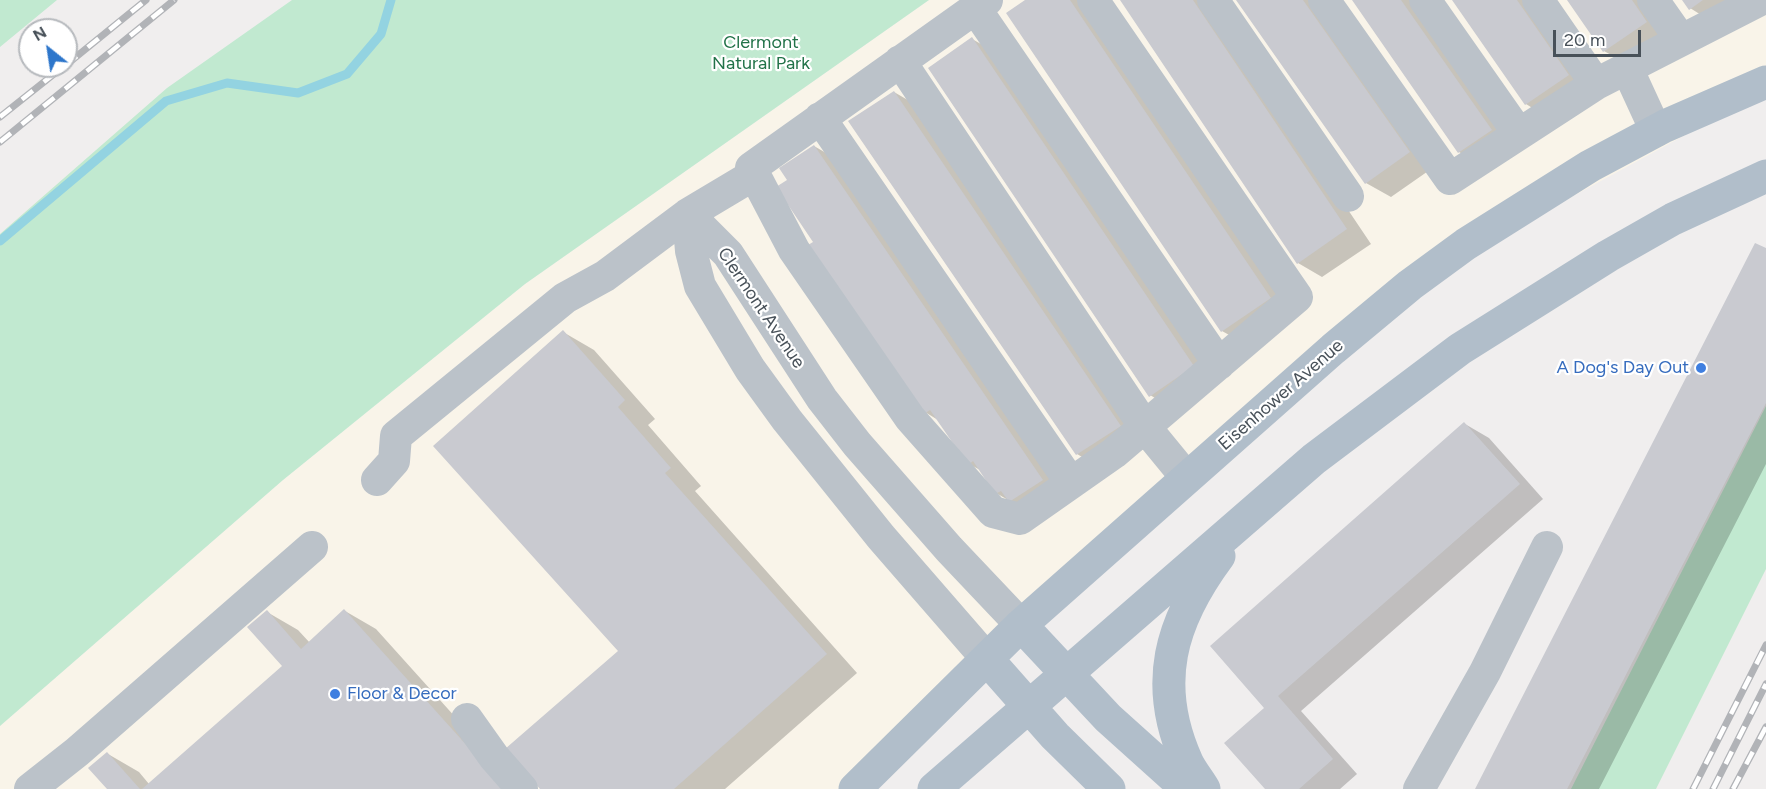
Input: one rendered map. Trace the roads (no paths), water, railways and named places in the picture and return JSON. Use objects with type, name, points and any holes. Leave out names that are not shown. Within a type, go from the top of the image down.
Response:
[{"type":"main road","name":"Eisenhower Avenue","points":[[855,789],[1021,625],[1186,477],[1374,314],[1466,244],[1590,166],[1656,131],[1766,82]]},
{"type":"main road","points":[[934,789],[1314,459],[1460,349],[1536,299],[1635,240],[1673,219],[1766,176]]},
{"type":"main road","points":[[1204,789],[1187,763],[1175,727],[1168,682],[1172,642],[1187,605],[1208,571],[1251,513]]},
{"type":"main road","points":[[1021,625],[1108,718],[1187,789]]},
{"type":"main road","points":[[987,659],[1086,769],[1109,789]]},
{"type":"street","points":[[1093,0],[1297,297],[1219,364],[1114,453],[1020,519],[993,513],[910,418],[794,250],[751,168],[981,4],[1219,364]]},
{"type":"street","points":[[1213,0],[1348,196]]},
{"type":"street","points":[[1324,0],[1450,179],[1596,84],[1760,0]]},
{"type":"street","points":[[1425,0],[1519,134]]},
{"type":"street","points":[[1538,0],[1596,84]]},
{"type":"street","points":[[1653,0],[1681,40]]},
{"type":"street","points":[[900,61],[1145,427],[1186,477]]},
{"type":"street","points":[[1627,68],[1656,131]]},
{"type":"street","points":[[820,118],[1071,483]]},
{"type":"street","points":[[377,480],[394,461],[396,436],[565,298],[605,276],[688,214],[754,174]]},
{"type":"street","name":"Clermont Avenue","points":[[688,214],[728,254],[822,399],[857,444],[949,549],[1021,625]]},
{"type":"street","name":"Clermont Avenue","points":[[688,214],[691,251],[700,286],[750,369],[787,420],[881,537],[987,659]]},
{"type":"street","points":[[30,789],[77,752],[312,547]]},
{"type":"street","points":[[1419,789],[1485,672],[1547,547]]},
{"type":"street","points":[[467,719],[494,757],[522,789]]},
{"type":"waterway","points":[[0,241],[166,101],[227,83],[298,93],[347,74],[381,34],[391,0]]},
{"type":"railway","points":[[78,55],[146,0]]},
{"type":"railway","points":[[0,142],[174,0]]},
{"type":"railway","points":[[0,117],[49,78]]},
{"type":"railway","points":[[1693,789],[1766,645]]},
{"type":"railway","points":[[1713,789],[1766,684]]},
{"type":"railway","points":[[1733,789],[1766,727]]},
{"type":"place","name":"A Dog's Day Out","points":[[1701,368]]},
{"type":"place","name":"Floor & Decor","points":[[335,694]]},
{"type":"park label","name":"Clermont Natural Park","points":[[761,53]]}]
